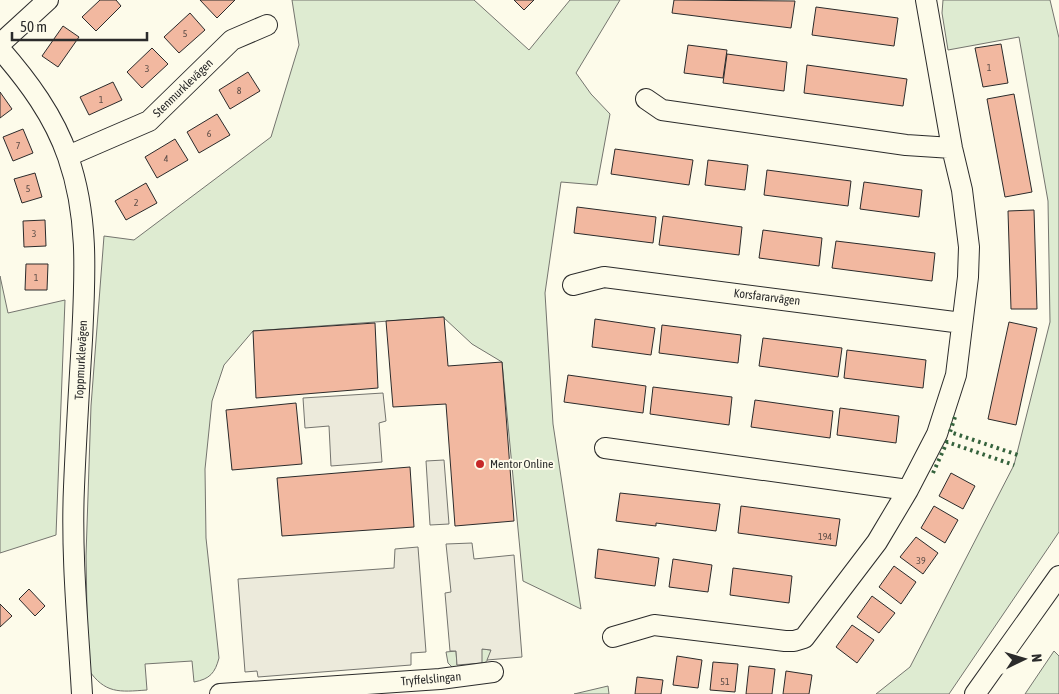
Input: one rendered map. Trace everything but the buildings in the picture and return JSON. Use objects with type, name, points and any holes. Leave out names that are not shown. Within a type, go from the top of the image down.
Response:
[{"type":"street","points":[[0,44],[48,0]]},
{"type":"street","points":[[613,636],[654,625],[785,641],[804,638],[877,542],[932,447],[945,414],[956,375],[968,277],[969,247],[962,190],[952,148],[926,0]]},
{"type":"street","name":"Stenmurklevägen","points":[[68,156],[149,121],[232,40],[267,25]]},
{"type":"street","name":"Toppmurklevägen","points":[[0,49],[22,75],[42,104],[68,156],[78,192],[85,234],[85,278],[74,489],[82,694]]},
{"type":"street","points":[[646,99],[662,110],[906,145],[952,148]]},
{"type":"street","name":"Korsfararvägen","points":[[573,285],[604,277],[962,323]]},
{"type":"street","points":[[605,448],[908,490]]},
{"type":"street","points":[[975,694],[1059,576]]},
{"type":"street","name":"Tryffelslingan","points":[[220,694],[440,679],[492,672]]},
{"type":"green space","points":[[292,0],[474,0],[529,50],[570,0],[620,0],[576,73],[591,94],[610,114],[597,185],[561,182],[545,293],[553,424],[581,609],[523,581],[502,362],[472,344],[443,317],[253,331],[224,365],[212,401],[205,469],[206,538],[219,658],[214,671],[208,677],[194,682],[192,661],[145,664],[147,690],[113,690],[100,683],[88,669],[86,556],[91,406],[104,236],[134,240],[271,137],[299,45]]},
{"type":"green space","points":[[943,0],[1050,0],[1059,38],[1059,532],[949,694],[876,694],[910,667],[1014,465],[1050,322],[1048,201],[1019,37],[948,50],[942,13]]},
{"type":"green space","points":[[0,276],[8,313],[65,300],[56,535],[0,553]]},
{"type":"green space","points":[[482,649],[491,650],[490,657],[484,664],[454,669],[448,663],[446,652],[456,651],[457,665]]},
{"type":"green space","points":[[1054,651],[1059,656],[1059,694],[1025,694]]},
{"type":"green space","points":[[608,686],[609,694],[574,694]]},
{"type":"shaded area","points":[[383,393],[386,421],[379,423],[382,462],[331,466],[329,426],[305,428],[303,398]]},
{"type":"shaded area","points":[[444,460],[449,524],[430,525],[426,461]]},
{"type":"shaded area","points":[[472,543],[474,559],[514,555],[522,657],[487,660],[491,650],[482,649],[482,663],[457,665],[456,651],[450,651],[445,593],[451,592],[446,544]]},
{"type":"shaded area","points":[[418,547],[426,652],[411,653],[411,665],[258,677],[257,671],[245,672],[238,579],[394,568],[395,549]]},
{"type":"hedge","points":[[955,417],[950,432],[1018,455]]},
{"type":"hedge","points":[[933,473],[947,442],[1014,465]]},
{"type":"place","name":"Mentor Online","points":[[480,464]]}]
